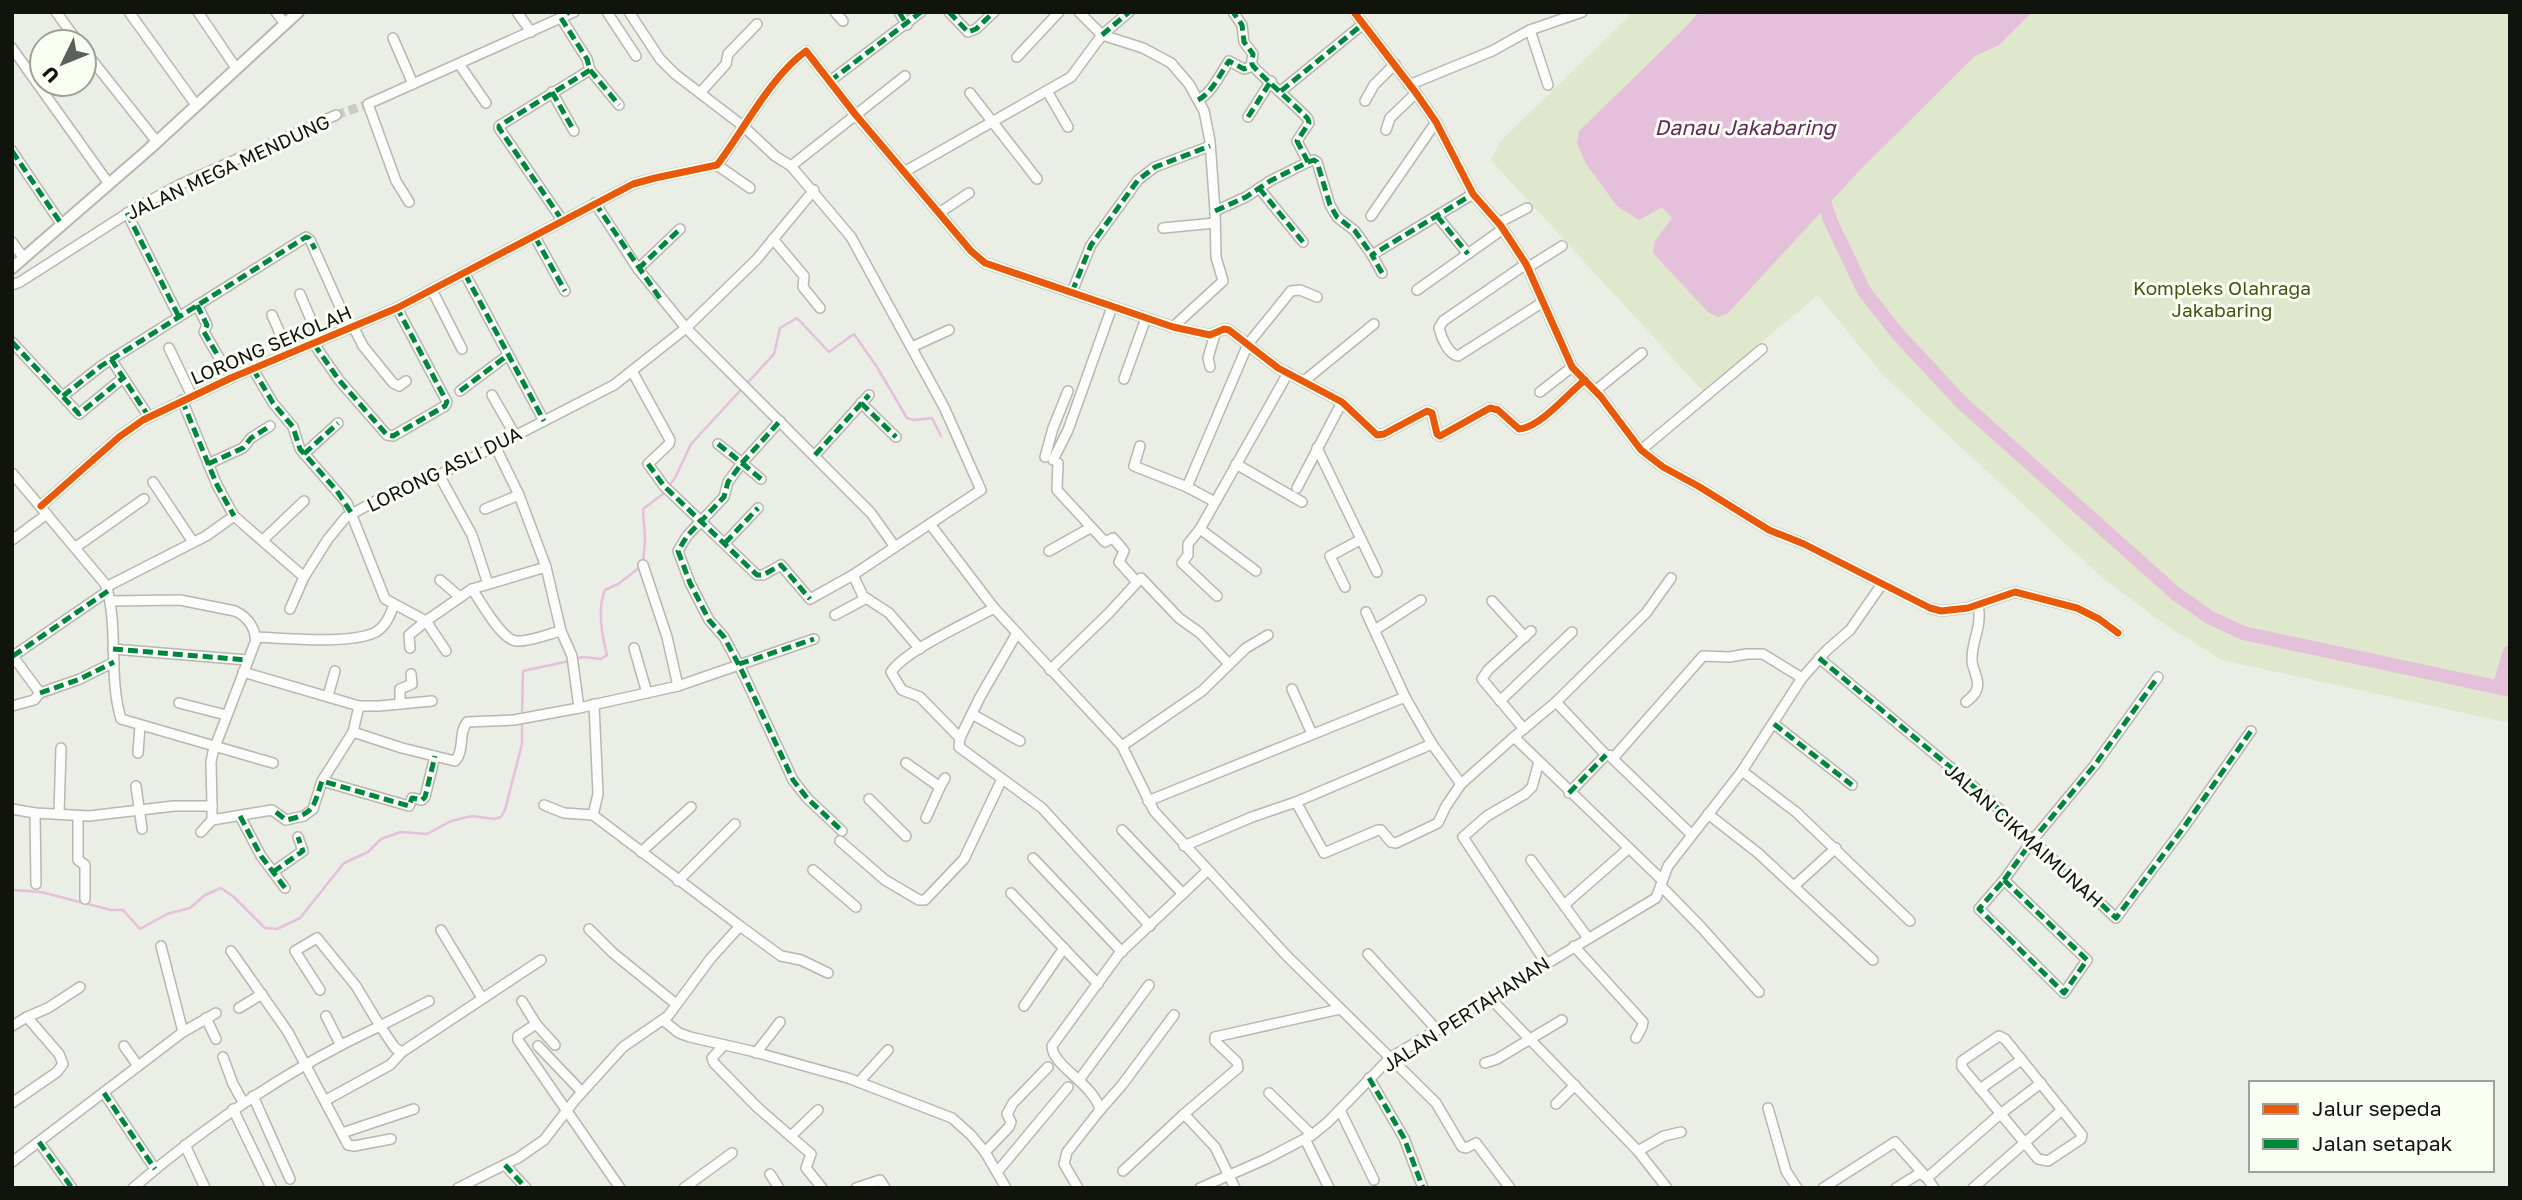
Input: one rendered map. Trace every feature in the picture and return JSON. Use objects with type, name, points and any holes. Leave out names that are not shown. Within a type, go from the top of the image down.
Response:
[{"type":"street","points":[[56,12],[68,28]]},
{"type":"street","points":[[129,12],[196,106]]},
{"type":"street","points":[[198,12],[236,68]]},
{"type":"street","points":[[276,12],[285,24]]},
{"type":"street","points":[[12,268],[156,142],[298,12]]},
{"type":"street","points":[[517,12],[531,32]]},
{"type":"street","points":[[607,12],[636,57]]},
{"type":"street","points":[[629,12],[660,59],[743,126],[775,156],[791,166],[851,237],[944,407],[981,490],[853,575],[810,598],[781,565],[758,576],[664,486],[648,464],[670,440],[632,371]]},
{"type":"street","points":[[835,12],[843,21]]},
{"type":"street","points":[[899,12],[907,25]]},
{"type":"street","points":[[831,81],[921,12]]},
{"type":"street","points":[[949,12],[968,32],[976,29],[994,12]]},
{"type":"street","points":[[1017,57],[1059,12]]},
{"type":"street","points":[[1079,12],[1102,35],[1143,48],[1171,63],[1189,84],[1204,111],[1216,211],[1216,257],[1223,281],[1173,327]]},
{"type":"street","points":[[904,172],[1075,73],[1082,59],[1102,35],[1129,12]]},
{"type":"street","points":[[1233,12],[1243,28],[1244,42],[1254,54],[1252,66]]},
{"type":"street","points":[[1409,85],[1492,51],[1530,30],[1582,12]]},
{"type":"street","points":[[1356,13],[1436,122],[1473,194],[1500,226],[1526,266],[1572,367],[1595,391],[1641,450],[1663,467],[1769,530],[1815,549],[1941,611],[1978,605],[2015,592],[2077,608],[2118,633]]},
{"type":"street","points":[[409,202],[396,181],[368,104],[568,14],[590,70],[619,105]]},
{"type":"street","points":[[700,93],[726,64],[729,53],[757,24]]},
{"type":"street","points":[[1281,91],[1363,24]]},
{"type":"street","points":[[1530,30],[1548,85]]},
{"type":"street","points":[[393,38],[413,84]]},
{"type":"street","points":[[12,48],[109,184]]},
{"type":"street","points":[[895,547],[871,513],[816,455],[686,328],[638,269],[595,203],[644,180],[716,165],[794,61],[806,51],[855,114],[971,251],[985,263],[1173,327],[1210,335],[1223,329],[1229,330],[1288,373],[1342,402],[1377,435],[1384,434],[1427,411],[1432,413],[1437,434],[1440,436],[1490,408],[1498,410],[1519,429],[1527,428],[1585,380]]},
{"type":"street","points":[[1198,100],[1214,85],[1230,61],[1244,69],[1252,66]]},
{"type":"street","points":[[459,64],[486,103]]},
{"type":"street","points":[[1365,101],[1376,82],[1395,64]]},
{"type":"street","points":[[1252,66],[1271,81],[1309,122],[1297,139],[1308,162]]},
{"type":"street","points":[[98,68],[156,142]]},
{"type":"street","points":[[562,220],[499,125],[590,70]]},
{"type":"street","points":[[791,166],[905,76]]},
{"type":"street","points":[[1248,117],[1271,81]]},
{"type":"street","points":[[1047,90],[1068,127]]},
{"type":"street","points":[[552,92],[575,131]]},
{"type":"street","points":[[970,93],[1037,179]]},
{"type":"street","points":[[1385,130],[1390,118],[1416,93]]},
{"type":"street","name":"JALAN MEGA MENDUNG","points":[[12,285],[127,213],[179,185],[337,115]]},
{"type":"street","points":[[1371,216],[1436,122]]},
{"type":"street","points":[[1072,292],[1091,245],[1138,180],[1155,167],[1210,146]]},
{"type":"street","points":[[12,151],[62,225]]},
{"type":"street","points":[[1216,211],[1314,160],[1337,217],[1353,230],[1382,273]]},
{"type":"street","points":[[716,165],[750,188]]},
{"type":"street","points":[[1259,188],[1303,242]]},
{"type":"street","name":"LORONG ASLI DUA","points":[[290,609],[304,577],[328,539],[346,517],[396,490],[439,475],[600,392],[632,371],[686,328],[756,260],[814,190]]},
{"type":"street","points":[[939,213],[969,193]]},
{"type":"street","points":[[1372,255],[1473,194]]},
{"type":"street","name":"LORONG SEKOLAH","points":[[12,540],[119,437],[149,417],[231,378],[397,308],[595,203]]},
{"type":"street","points":[[1417,290],[1527,208]]},
{"type":"street","points":[[127,213],[179,317]]},
{"type":"street","points":[[1437,216],[1468,254]]},
{"type":"street","points":[[1163,228],[1215,223]]},
{"type":"street","points":[[638,269],[680,229]]},
{"type":"street","points":[[63,396],[111,359],[309,237],[363,346],[393,383],[400,386],[406,381]]},
{"type":"street","points":[[533,238],[565,291]]},
{"type":"street","points":[[773,240],[803,274],[803,287],[820,308]]},
{"type":"street","points":[[12,242],[23,257]]},
{"type":"street","points":[[1543,302],[1458,356],[1451,351],[1438,328],[1443,321],[1526,266],[1562,246]]},
{"type":"street","points":[[465,274],[544,421]]},
{"type":"street","points":[[432,290],[462,349]]},
{"type":"street","points":[[1187,487],[1248,344],[1292,291],[1300,290],[1317,297]]},
{"type":"street","points":[[300,294],[317,343],[355,399],[387,435],[393,436],[445,406],[447,402],[397,308]]},
{"type":"street","points":[[197,305],[207,325],[204,332],[231,378]]},
{"type":"street","points":[[1052,460],[1068,430],[1112,307]]},
{"type":"street","points":[[272,315],[289,354]]},
{"type":"street","points":[[1124,379],[1146,318]]},
{"type":"street","points":[[1304,381],[1374,324]]},
{"type":"street","points":[[912,347],[949,330]]},
{"type":"street","points":[[1210,367],[1208,358],[1215,334]]},
{"type":"street","points":[[12,342],[79,414],[123,378]]},
{"type":"street","points":[[169,348],[192,396]]},
{"type":"street","points":[[1641,450],[1762,349]]},
{"type":"street","points":[[1595,391],[1642,353]]},
{"type":"street","points":[[460,391],[509,355]]},
{"type":"street","points":[[111,359],[149,417]]},
{"type":"street","points":[[1540,392],[1572,367]]},
{"type":"street","points":[[253,369],[273,403],[293,427],[304,454],[337,491],[352,514],[385,599],[426,621],[446,651]]},
{"type":"street","points":[[1217,596],[1182,563],[1188,555],[1188,544],[1200,529],[1288,373]]},
{"type":"street","points":[[1068,391],[1053,428],[1052,460],[1057,490],[1105,542],[1113,538],[1125,551],[1119,562],[1136,581]]},
{"type":"street","points":[[492,395],[515,435]]},
{"type":"street","points":[[816,455],[869,395]]},
{"type":"street","points":[[182,400],[217,485],[234,516],[304,577]]},
{"type":"street","points":[[1297,488],[1342,402]]},
{"type":"street","points":[[862,403],[896,437]]},
{"type":"street","points":[[780,421],[742,463],[728,482],[724,497],[687,536],[678,551],[709,620],[724,636],[739,664],[793,780],[807,798],[842,831]]},
{"type":"street","points":[[304,454],[338,423]]},
{"type":"street","points":[[208,464],[243,448],[251,438],[270,426]]},
{"type":"street","points":[[718,444],[761,479]]},
{"type":"street","points":[[495,446],[519,495],[546,567],[561,631],[572,660],[579,708]]},
{"type":"street","points":[[1140,446],[1134,466],[1187,487],[1215,502]]},
{"type":"street","points":[[1317,448],[1377,572]]},
{"type":"street","points":[[1237,464],[1302,502]]},
{"type":"street","points":[[12,473],[76,547],[108,593],[121,719],[273,763]]},
{"type":"street","points":[[439,475],[472,535],[488,584]]},
{"type":"street","points":[[153,482],[193,542]]},
{"type":"street","points":[[485,509],[519,495]]},
{"type":"street","points":[[76,547],[144,499]]},
{"type":"street","points":[[263,540],[304,501]]},
{"type":"street","points":[[725,543],[758,508]]},
{"type":"street","points":[[40,693],[13,658],[108,593],[234,516]]},
{"type":"street","points":[[930,524],[995,608],[1049,670],[1122,746],[1154,811],[1184,846],[1340,1009],[1436,1103],[1462,1147],[1476,1143],[1510,1188]]},
{"type":"street","points":[[1049,551],[1090,528]]},
{"type":"street","points":[[1200,529],[1256,571]]},
{"type":"street","points":[[1345,587],[1330,556],[1360,540]]},
{"type":"street","points":[[643,565],[667,637],[678,686]]},
{"type":"street","points":[[410,648],[409,635],[472,589],[546,567]]},
{"type":"street","points":[[853,575],[865,599],[889,613],[920,649]]},
{"type":"street","points":[[1049,670],[1142,578],[1179,618],[1200,634],[1229,664]]},
{"type":"street","points":[[1296,802],[1320,849],[1326,853],[1378,830],[1381,830],[1388,841],[1396,843],[1433,827],[1440,822],[1446,806],[1461,784],[1556,702],[1646,613],[1671,578]]},
{"type":"street","points":[[440,580],[460,597]]},
{"type":"street","name":"JALAN PERTAHANAN","points":[[1200,1188],[1309,1137],[1340,1110],[1390,1058],[1656,898],[1668,866],[1742,771],[1802,678],[1819,658],[1850,631],[1882,584]]},
{"type":"street","points":[[472,589],[498,627],[510,639],[522,640],[561,631]]},
{"type":"street","points":[[108,593],[180,600],[235,611],[250,622],[255,637],[211,762],[212,820]]},
{"type":"street","points":[[835,615],[865,599]]},
{"type":"street","points":[[1375,629],[1422,600]]},
{"type":"street","points":[[1492,601],[1528,634],[1483,677],[1483,681],[1524,729]]},
{"type":"street","points":[[255,637],[359,637],[376,631],[390,617],[394,605]]},
{"type":"street","points":[[1966,702],[1978,688],[1972,662],[1980,626],[1978,605]]},
{"type":"street","points":[[960,737],[920,697],[903,691],[892,674],[896,667],[920,649],[995,608]]},
{"type":"street","points":[[1366,612],[1405,697],[1432,744],[1461,784]]},
{"type":"street","points":[[1500,701],[1572,632]]},
{"type":"street","points":[[1017,633],[960,737],[959,747],[1042,808],[1150,926]]},
{"type":"street","points":[[1122,746],[1202,691],[1251,643],[1268,635]]},
{"type":"street","points":[[353,732],[455,761],[458,760],[461,731],[467,722],[514,720],[678,686],[814,639]]},
{"type":"street","points":[[634,648],[647,693]]},
{"type":"street","points":[[113,649],[247,660]]},
{"type":"street","points":[[1569,793],[1608,756],[1615,756],[1703,656],[1763,654],[1802,678]]},
{"type":"street","name":"JALAN CIKMAIMUNAH","points":[[1819,658],[1985,796],[2116,918],[2251,731]]},
{"type":"street","points":[[12,706],[34,700],[40,693],[80,679],[114,662]]},
{"type":"street","points":[[328,696],[335,671]]},
{"type":"street","points":[[243,672],[359,706],[432,701]]},
{"type":"street","points":[[400,704],[400,689],[412,684],[411,674]]},
{"type":"street","points":[[2004,880],[2087,960],[2064,993],[1979,909],[2094,766],[2158,677]]},
{"type":"street","points":[[1292,689],[1312,734]]},
{"type":"street","points":[[1148,801],[1405,697]]},
{"type":"street","points":[[1556,702],[1608,756],[1692,835]]},
{"type":"street","points":[[179,703],[226,715]]},
{"type":"street","points":[[593,814],[597,799],[594,704]]},
{"type":"street","points":[[201,832],[212,820],[265,810],[276,811],[286,820],[309,813],[321,781],[353,732],[359,706]]},
{"type":"street","points":[[972,714],[1020,741]]},
{"type":"street","points":[[1774,724],[1852,786]]},
{"type":"street","points":[[138,753],[140,726]]},
{"type":"street","points":[[1514,737],[1661,883],[1759,992]]},
{"type":"street","points":[[1184,846],[1432,744]]},
{"type":"street","points":[[59,814],[61,748]]},
{"type":"street","points":[[321,781],[409,806],[412,799],[422,800],[425,797],[435,757]]},
{"type":"street","points":[[1539,762],[1532,787],[1525,794],[1487,816],[1463,837],[1546,963]]},
{"type":"street","points":[[905,763],[942,782],[926,818]]},
{"type":"street","points":[[1742,771],[1796,812],[1910,921]]},
{"type":"street","points":[[840,841],[885,880],[919,900],[925,900],[964,859],[1002,779]]},
{"type":"street","points":[[136,786],[142,829]]},
{"type":"street","points":[[869,799],[906,836]]},
{"type":"street","points":[[544,805],[564,813],[593,814],[678,881],[781,956],[801,960],[828,972]]},
{"type":"street","points":[[12,810],[89,817],[174,806],[212,806]]},
{"type":"street","points":[[641,852],[691,807]]},
{"type":"street","points":[[36,813],[36,884]]},
{"type":"street","points":[[1708,814],[1758,853],[1873,960]]},
{"type":"street","points":[[78,816],[78,860],[85,864],[85,899]]},
{"type":"street","points":[[240,816],[261,856],[285,888]]},
{"type":"street","points":[[678,881],[735,824]]},
{"type":"street","points":[[1122,830],[1183,894]]},
{"type":"street","points":[[273,872],[303,852],[298,837]]},
{"type":"street","points":[[1794,886],[1836,848]]},
{"type":"street","points":[[1564,905],[1628,849]]},
{"type":"street","points":[[1033,858],[1122,952]]},
{"type":"street","points":[[1531,860],[1588,937]]},
{"type":"street","points":[[813,870],[856,907]]},
{"type":"street","points":[[1100,1111],[1098,1100],[1052,1053],[1052,1046],[1122,952],[1207,871]]},
{"type":"street","points":[[1011,892],[1098,984]]},
{"type":"street","points":[[458,1188],[505,1165],[544,1140],[582,1092],[624,1048],[664,1021],[740,926]]},
{"type":"street","points":[[589,929],[613,953],[676,1004]]},
{"type":"street","points":[[441,930],[482,998]]},
{"type":"street","points":[[320,990],[295,951],[317,938],[356,986],[395,1048],[402,1052]]},
{"type":"street","points":[[161,946],[183,1031]]},
{"type":"street","points":[[1574,946],[1643,1022],[1636,1038]]},
{"type":"street","points":[[1024,1006],[1064,948]]},
{"type":"street","points":[[231,951],[306,1063],[350,1147],[391,1139]]},
{"type":"street","points":[[1368,954],[1437,1030]]},
{"type":"street","points":[[326,1100],[390,1065],[402,1052],[541,960]]},
{"type":"street","points":[[1079,1080],[1149,985]]},
{"type":"street","points":[[12,1026],[48,1008],[80,987]]},
{"type":"street","points":[[239,1008],[262,994]]},
{"type":"street","points":[[1489,997],[1639,1151],[1667,1188]]},
{"type":"street","points":[[133,1188],[243,1102],[306,1063],[429,1001]]},
{"type":"street","points":[[522,1001],[536,1024],[555,1045]]},
{"type":"street","points":[[1123,1171],[1238,1068],[1237,1062],[1215,1041],[1215,1037],[1340,1009]]},
{"type":"street","points":[[12,1161],[183,1031],[216,1013]]},
{"type":"street","points":[[1078,1188],[1063,1164],[1067,1152],[1122,1085],[1174,1015]]},
{"type":"street","points":[[326,1016],[341,1044]]},
{"type":"street","points":[[12,1103],[57,1072],[63,1064],[59,1054],[27,1017]]},
{"type":"street","points":[[206,1018],[216,1038]]},
{"type":"street","points":[[1485,1063],[1497,1059],[1562,1020]]},
{"type":"street","points":[[664,1021],[679,1033],[690,1037],[859,1082],[957,1121],[985,1152],[1006,1188]]},
{"type":"street","points":[[756,1053],[780,1022]]},
{"type":"street","points":[[536,1024],[517,1038],[620,1188]]},
{"type":"street","points":[[2000,1036],[2021,1060],[2083,1136],[2046,1162],[2039,1159],[2023,1142],[1962,1067],[1962,1061],[1967,1056],[2000,1036]]},
{"type":"street","points":[[724,1045],[712,1058],[714,1063],[757,1107],[811,1155],[806,1168],[822,1188]]},
{"type":"street","points":[[124,1046],[138,1066]]},
{"type":"street","points":[[538,1046],[582,1092]]},
{"type":"street","points":[[859,1082],[887,1050]]},
{"type":"street","points":[[223,1057],[243,1102]]},
{"type":"street","points":[[1980,1088],[2021,1060]]},
{"type":"street","points":[[985,1152],[1009,1127],[1011,1122],[1007,1114],[1011,1107],[1048,1067]]},
{"type":"street","points":[[1369,1079],[1404,1138],[1423,1188]]},
{"type":"street","points":[[1927,1178],[2000,1114],[2041,1083]]},
{"type":"street","points":[[1556,1104],[1575,1085]]},
{"type":"street","points":[[998,1171],[1068,1087]]},
{"type":"street","points":[[104,1093],[155,1169]]},
{"type":"street","points":[[1269,1093],[1309,1137],[1329,1188]]},
{"type":"street","points":[[253,1096],[290,1180]]},
{"type":"street","points":[[1768,1108],[1786,1171],[1797,1188]]},
{"type":"street","points":[[233,1109],[271,1188]]},
{"type":"street","points":[[342,1133],[414,1109]]},
{"type":"street","points":[[791,1136],[818,1110]]},
{"type":"street","points":[[1340,1110],[1374,1180]]},
{"type":"street","points":[[1973,1188],[2062,1110]]},
{"type":"street","points":[[1184,1114],[1215,1147],[1234,1188]]},
{"type":"street","points":[[1639,1151],[1664,1136],[1681,1132]]},
{"type":"street","points":[[39,1142],[72,1188]]},
{"type":"street","points":[[1823,1188],[1895,1142],[1934,1188]]},
{"type":"street","points":[[185,1145],[205,1188]]},
{"type":"street","points":[[684,1188],[732,1153]]},
{"type":"street","points":[[505,1165],[526,1188]]},
{"type":"street","points":[[770,1174],[779,1188]]},
{"type":"street","points":[[1896,1188],[1916,1174],[1927,1178]]},
{"type":"street","points":[[856,1188],[880,1180],[885,1188]]},
{"type":"green space","name":"Kompleks Olahraga Jakabaring","points":[[1629,12],[2510,12],[2510,723],[2222,660],[2166,625],[2106,581],[1883,375],[1818,295],[1703,391],[1491,160],[1500,142],[1629,16]]},
{"type":"water","name":"Danau Jakabaring","points":[[1699,12],[2032,12],[1999,45],[1975,56],[1859,171],[1728,313],[1718,317],[1708,312],[1653,253],[1655,241],[1672,218],[1662,207],[1639,220],[1617,206],[1586,164],[1577,143],[1579,131]]},
{"type":"waterway","points":[[1820,190],[1831,222],[1864,291],[1897,333],[1962,403],[2175,593],[2209,617],[2243,633],[2510,690]]},
{"type":"waterway","points":[[575,659],[601,659],[607,655],[601,622],[603,597],[605,590],[618,584],[643,565],[643,509],[663,494],[675,478],[691,444],[774,354],[780,328],[797,318],[829,352],[854,334],[907,418],[932,418],[941,436]]},
{"type":"waterway","points":[[2499,687],[2510,652]]},
{"type":"waterway","points":[[522,716],[523,671],[569,661]]},
{"type":"waterway","points":[[12,890],[41,892],[111,910],[123,910],[140,929],[167,914],[190,908],[205,895],[221,888],[265,928],[277,929],[300,918],[344,863],[368,852],[381,839],[401,832],[427,834],[451,821],[472,816],[494,819],[501,817],[522,744],[522,723]]},
{"type":"tunnel","points":[[336,115],[368,104]]},
{"type":"marked path","points":[[899,12],[907,25]]},
{"type":"marked path","points":[[830,81],[921,12]]},
{"type":"marked path","points":[[949,12],[968,32],[976,29],[994,12]]},
{"type":"marked path","points":[[1102,35],[1129,12]]},
{"type":"marked path","points":[[1215,211],[1308,162],[1297,141],[1309,123],[1308,119],[1254,67],[1253,54],[1244,42],[1242,25],[1233,12]]},
{"type":"marked path","points":[[561,18],[587,59],[590,70],[499,128],[562,220]]},
{"type":"marked path","points":[[1281,91],[1363,24]]},
{"type":"marked path","points":[[1198,100],[1212,88],[1229,61],[1244,69],[1253,66]]},
{"type":"marked path","points":[[590,70],[619,105]]},
{"type":"marked path","points":[[1248,117],[1271,81]]},
{"type":"marked path","points":[[552,92],[574,131]]},
{"type":"marked path","points":[[1072,292],[1091,245],[1138,180],[1155,167],[1210,146]]},
{"type":"marked path","points":[[12,151],[62,225]]},
{"type":"marked path","points":[[1308,162],[1317,162],[1330,205],[1337,217],[1355,231],[1372,255]]},
{"type":"marked path","points":[[1259,188],[1303,242]]},
{"type":"marked path","points":[[1382,273],[1372,255],[1473,194]]},
{"type":"marked path","points":[[595,203],[661,300]]},
{"type":"marked path","points":[[127,213],[179,317]]},
{"type":"marked path","points":[[1437,216],[1468,254]]},
{"type":"marked path","points":[[638,269],[680,229]]},
{"type":"marked path","points":[[63,396],[101,366],[306,237],[315,249]]},
{"type":"marked path","points":[[535,237],[565,291]]},
{"type":"marked path","points":[[465,274],[544,421]]},
{"type":"marked path","points":[[197,305],[207,325],[204,332],[231,378]]},
{"type":"marked path","points":[[314,344],[339,380],[387,435],[393,436],[445,406],[447,402],[397,308]]},
{"type":"marked path","points":[[12,342],[79,414],[123,378]]},
{"type":"marked path","points":[[460,391],[508,355]]},
{"type":"marked path","points":[[111,359],[149,417]]},
{"type":"marked path","points":[[253,369],[273,403],[293,427],[300,449],[337,491],[352,514]]},
{"type":"marked path","points":[[815,455],[869,395]]},
{"type":"marked path","points":[[182,400],[217,485],[234,516]]},
{"type":"marked path","points":[[861,403],[896,437]]},
{"type":"marked path","points":[[718,444],[742,463],[780,421]]},
{"type":"marked path","points":[[304,454],[338,423]]},
{"type":"marked path","points":[[208,464],[243,448],[251,438],[270,426]]},
{"type":"marked path","points":[[761,479],[742,463],[728,482],[724,497],[687,536],[678,551],[690,583],[709,620],[724,637],[741,669],[793,780],[807,798],[842,831]]},
{"type":"marked path","points":[[648,464],[664,486],[757,575],[763,575],[781,565],[810,599]]},
{"type":"marked path","points":[[725,543],[758,508]]},
{"type":"marked path","points":[[13,656],[108,591]]},
{"type":"marked path","points":[[739,664],[814,639]]},
{"type":"marked path","points":[[113,649],[247,660]]},
{"type":"marked path","points":[[1819,658],[1985,796],[2116,918],[2251,731]]},
{"type":"marked path","points":[[40,693],[80,679],[114,662]]},
{"type":"marked path","points":[[2004,880],[2032,841],[2094,766],[2158,677]]},
{"type":"marked path","points":[[1774,724],[1852,785]]},
{"type":"marked path","points":[[1569,793],[1606,755]]},
{"type":"marked path","points":[[276,812],[286,820],[308,812],[322,781],[409,806],[412,798],[422,800],[425,797],[435,756]]},
{"type":"marked path","points":[[240,816],[261,856],[285,888]]},
{"type":"marked path","points":[[273,872],[303,851],[298,837]]},
{"type":"marked path","points":[[2004,880],[2087,960],[2064,993],[1979,909],[2004,880]]},
{"type":"marked path","points":[[1369,1078],[1404,1138],[1423,1188]]},
{"type":"marked path","points":[[104,1093],[155,1169]]},
{"type":"marked path","points":[[39,1142],[72,1188]]},
{"type":"marked path","points":[[505,1165],[526,1188]]},
{"type":"cycle path","points":[[1354,12],[1436,122],[1473,194],[1501,226],[1526,264],[1572,367],[1601,397],[1641,450],[1663,467],[1769,530],[1804,544],[1930,608],[1941,611],[1968,608],[2015,592],[2077,608],[2118,633]]},
{"type":"cycle path","points":[[41,506],[119,437],[143,420],[231,378],[397,308],[633,184],[717,165],[769,89],[806,51],[855,114],[971,251],[985,263],[1173,327],[1210,335],[1224,329],[1229,330],[1278,368],[1342,402],[1377,435],[1384,434],[1427,411],[1432,413],[1437,434],[1440,436],[1490,408],[1498,410],[1519,429],[1527,427],[1545,416],[1585,380]]}]
